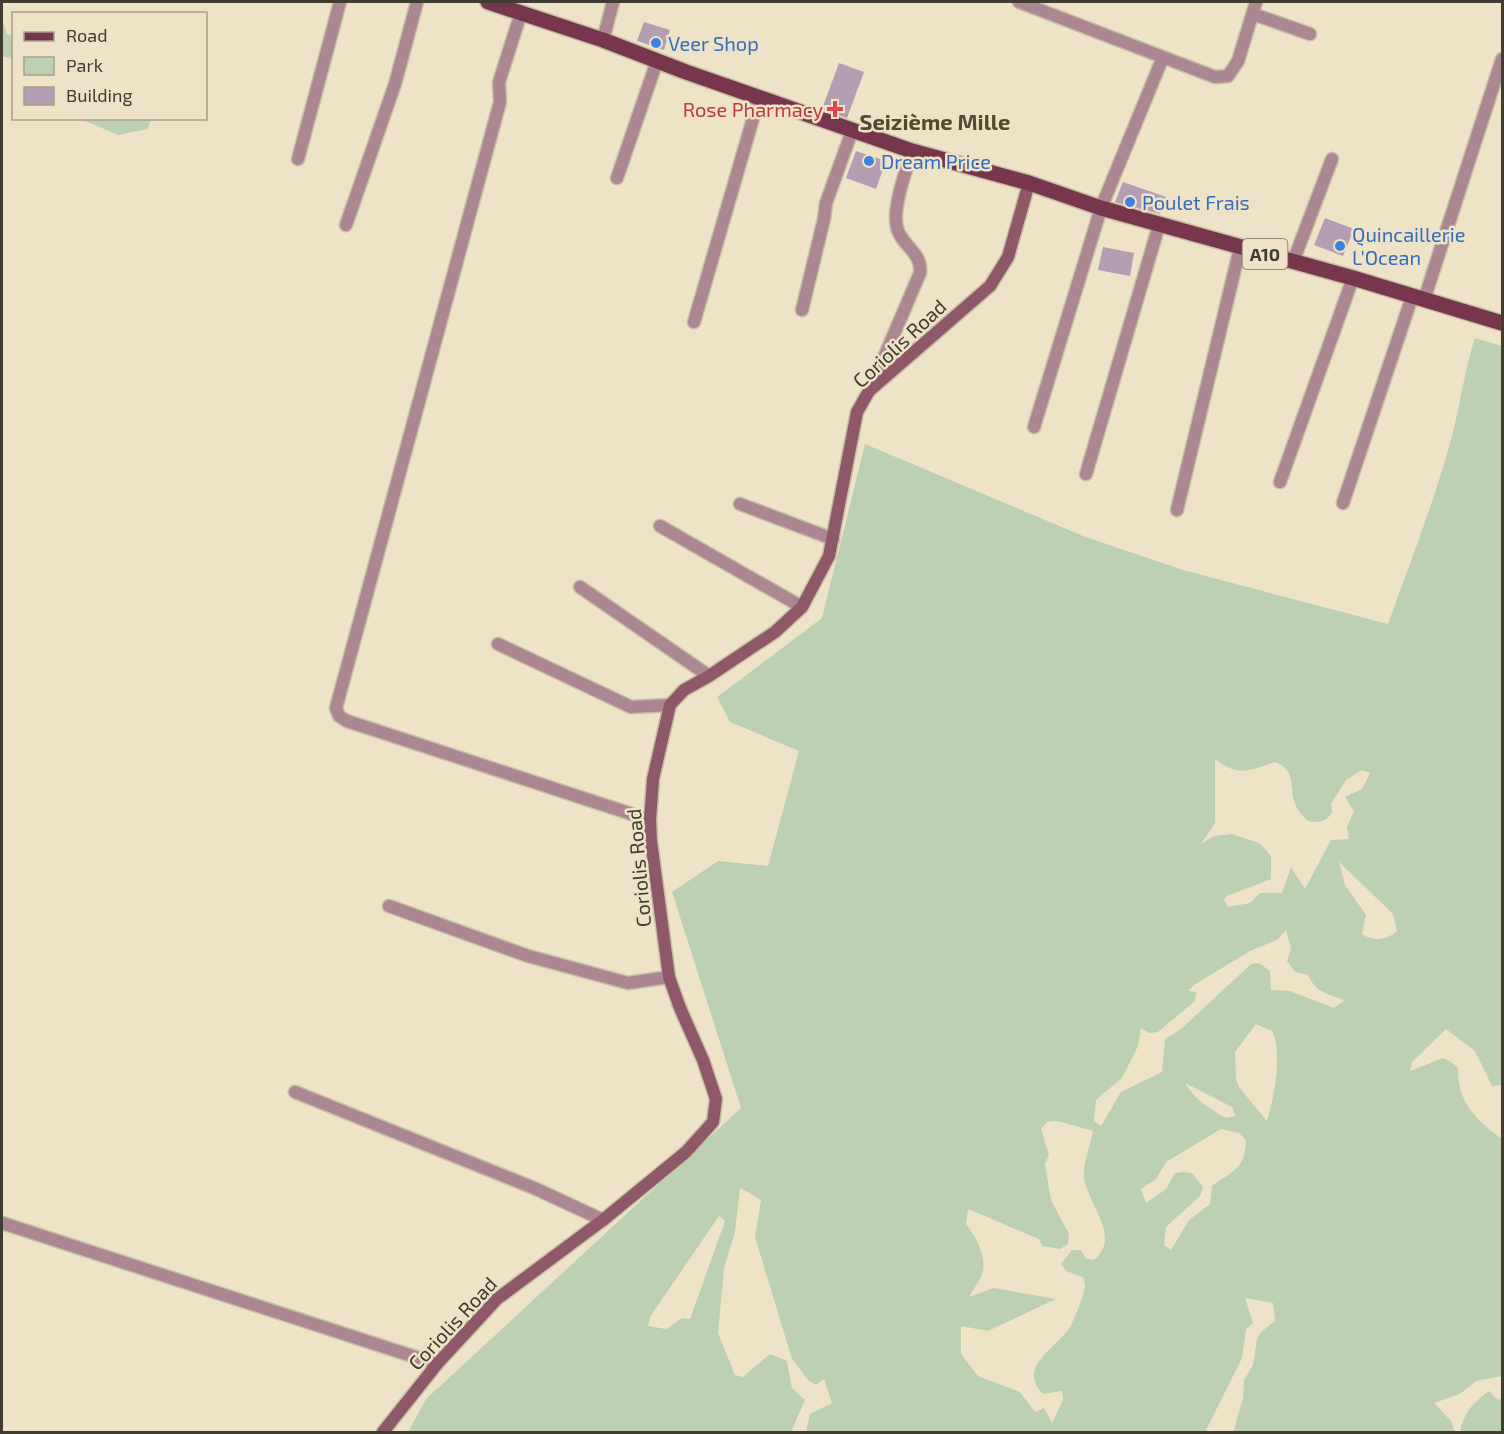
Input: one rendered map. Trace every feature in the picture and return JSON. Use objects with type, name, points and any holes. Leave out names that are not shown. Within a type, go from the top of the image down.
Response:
[{"type":"main road","name":"A10","points":[[488,2],[603,40],[759,98],[912,151],[1029,183],[1159,225],[1353,278],[1503,323]]},
{"type":"main road","name":"Coriolis Road","points":[[383,1432],[437,1364],[497,1299],[603,1220],[686,1152],[713,1122],[716,1100],[703,1060],[669,977],[650,820],[654,779],[670,705],[684,690],[775,632],[802,607],[829,556],[857,412],[869,391],[990,286],[1008,257],[1029,183]]},
{"type":"street","points":[[298,159],[340,2]]},
{"type":"street","points":[[346,225],[395,84],[417,2]]},
{"type":"street","points":[[603,40],[613,2]]},
{"type":"street","points":[[1019,2],[1215,78],[1228,76],[1238,61],[1254,8],[1310,34]]},
{"type":"street","points":[[521,13],[499,82],[500,102],[497,114],[336,708],[339,716],[346,721],[650,820]]},
{"type":"street","points":[[1034,427],[1101,208],[1163,57]]},
{"type":"street","points":[[1343,503],[1503,59]]},
{"type":"street","points":[[617,178],[657,61]]},
{"type":"street","points":[[694,322],[759,98]]},
{"type":"street","points":[[802,310],[826,203],[852,131]]},
{"type":"street","points":[[869,391],[920,273],[921,266],[914,251],[898,233],[896,210],[912,151]]},
{"type":"street","points":[[1293,262],[1332,159]]},
{"type":"street","points":[[1086,474],[1159,225]]},
{"type":"street","points":[[1177,510],[1240,248]]},
{"type":"street","points":[[1280,482],[1353,278]]},
{"type":"street","points":[[740,504],[832,539]]},
{"type":"street","points":[[660,526],[802,607]]},
{"type":"street","points":[[580,587],[709,676]]},
{"type":"street","points":[[498,644],[631,707],[670,705]]},
{"type":"street","points":[[389,906],[528,956],[628,983],[669,977]]},
{"type":"street","points":[[295,1092],[534,1188],[603,1220]]},
{"type":"street","points":[[2,1223],[437,1364]]},
{"type":"green space","points":[[2,20],[7,34],[12,36],[12,59],[2,56]]},
{"type":"green space","points":[[83,120],[151,120],[148,129],[118,135]]},
{"type":"green space","points":[[1475,338],[1502,346],[1502,1085],[1492,1086],[1475,1051],[1446,1029],[1412,1062],[1410,1071],[1443,1058],[1451,1062],[1458,1068],[1461,1091],[1470,1109],[1484,1125],[1502,1139],[1502,1376],[1476,1381],[1460,1394],[1434,1403],[1451,1421],[1455,1432],[1233,1432],[1243,1398],[1244,1380],[1253,1365],[1257,1339],[1261,1332],[1275,1321],[1273,1303],[1245,1298],[1253,1323],[1246,1329],[1242,1358],[1205,1432],[806,1432],[810,1414],[832,1403],[824,1379],[816,1385],[808,1380],[792,1359],[755,1237],[761,1200],[740,1188],[735,1232],[724,1268],[718,1333],[735,1375],[743,1377],[770,1354],[787,1361],[792,1388],[805,1400],[791,1432],[408,1432],[426,1399],[741,1108],[672,892],[718,861],[768,866],[799,751],[730,722],[717,697],[822,618],[865,444],[1083,536],[1183,570],[1388,624],[1439,480]],"holes":[[[1215,759],[1230,768],[1244,771],[1275,762],[1282,766],[1290,775],[1297,808],[1308,821],[1312,822],[1324,820],[1332,813],[1331,804],[1346,780],[1362,770],[1370,773],[1362,789],[1345,797],[1354,811],[1347,827],[1349,839],[1331,840],[1305,889],[1291,867],[1282,893],[1260,893],[1250,903],[1228,907],[1224,900],[1227,896],[1271,879],[1271,856],[1259,843],[1232,834],[1214,836],[1201,844],[1215,823]],[[1339,862],[1393,914],[1397,931],[1380,939],[1366,937],[1362,934],[1366,915],[1345,885]],[[1286,930],[1291,949],[1287,961],[1295,972],[1308,975],[1319,989],[1344,1000],[1334,1008],[1290,991],[1271,990],[1270,971],[1259,963],[1251,964],[1181,1029],[1165,1039],[1162,1072],[1121,1092],[1101,1126],[1094,1121],[1096,1100],[1122,1078],[1138,1046],[1141,1028],[1149,1033],[1158,1032],[1195,1001],[1196,992],[1188,991],[1194,985],[1250,951],[1277,940]],[[1256,1024],[1272,1031],[1277,1051],[1277,1063],[1275,1088],[1267,1121],[1239,1087],[1236,1079],[1235,1052]],[[1185,1083],[1232,1107],[1235,1116],[1226,1118],[1193,1094]],[[1058,1121],[1093,1131],[1085,1161],[1084,1178],[1101,1220],[1105,1241],[1102,1251],[1094,1260],[1085,1258],[1081,1250],[1072,1250],[1061,1264],[1066,1271],[1083,1277],[1085,1286],[1070,1327],[1040,1359],[1036,1367],[1034,1376],[1036,1385],[1043,1394],[1062,1391],[1063,1400],[1052,1423],[1044,1408],[1035,1412],[1020,1392],[978,1376],[961,1354],[961,1326],[988,1331],[1056,1299],[994,1288],[969,1297],[981,1277],[983,1263],[974,1235],[966,1224],[968,1209],[1039,1239],[1042,1246],[1060,1249],[1068,1244],[1069,1234],[1051,1200],[1045,1164],[1049,1155],[1041,1129],[1047,1122]],[[1221,1129],[1239,1133],[1246,1140],[1241,1163],[1212,1186],[1210,1204],[1189,1220],[1171,1250],[1164,1245],[1166,1227],[1200,1196],[1203,1187],[1192,1173],[1175,1173],[1166,1189],[1146,1203],[1141,1189],[1156,1179],[1166,1162]],[[719,1216],[725,1221],[690,1319],[682,1318],[666,1329],[648,1326],[650,1317]]]},
{"type":"green space","points":[[1489,1391],[1498,1400],[1502,1398],[1502,1432],[1460,1432],[1470,1408]]},
{"type":"building","points":[[644,22],[670,30],[664,50],[637,41]]},
{"type":"building","points":[[839,63],[864,72],[847,118],[822,109]]},
{"type":"building","points":[[856,151],[886,161],[876,189],[846,178]]},
{"type":"building","points":[[1123,182],[1166,197],[1160,214],[1115,202]]},
{"type":"building","points":[[1325,218],[1354,229],[1343,256],[1314,245]]},
{"type":"building","points":[[1103,247],[1134,253],[1130,276],[1098,270]]},
{"type":"place","name":"Veer Shop","points":[[656,43]]},
{"type":"place","name":"Rose Pharmacy","points":[[835,109]]},
{"type":"place","name":"Dream Price","points":[[869,161]]},
{"type":"place","name":"Poulet Frais","points":[[1130,202]]},
{"type":"place","name":"Quincaillerie L'Ocean","points":[[1340,246]]},
{"type":"district","name":"Seizième Mille","points":[[935,121]]}]
